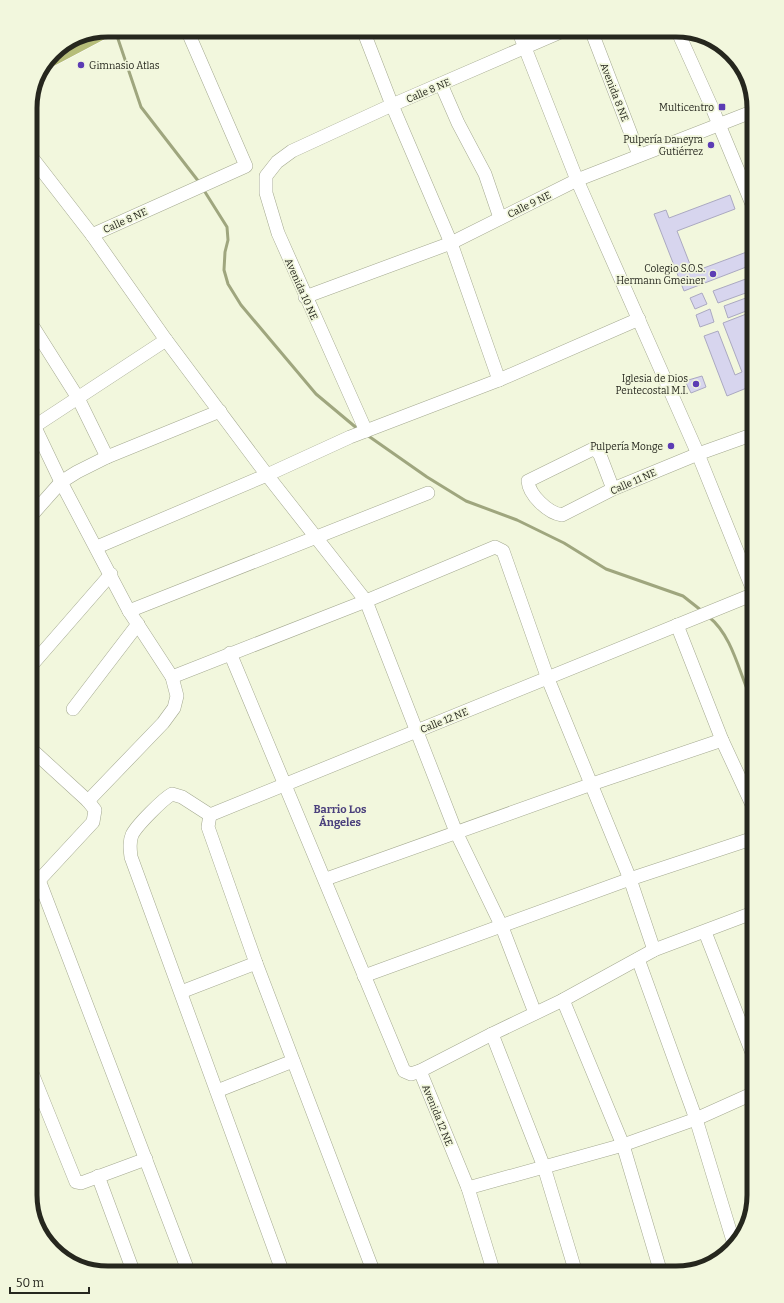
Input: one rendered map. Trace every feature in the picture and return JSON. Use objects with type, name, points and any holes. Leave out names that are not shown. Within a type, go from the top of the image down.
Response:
[{"type":"main road","points":[[73,46],[82,42]]},
{"type":"street","name":"Calle 8 NE","points":[[92,235],[246,166],[195,37]]},
{"type":"street","points":[[366,37],[392,105],[451,243],[499,380]]},
{"type":"street","points":[[521,37],[577,180],[698,454],[747,576]]},
{"type":"street","name":"Calle 8 NE","points":[[292,151],[392,105],[550,37]]},
{"type":"street","name":"Avenida 8 NE","points":[[593,37],[639,155]]},
{"type":"street","points":[[680,37],[720,125],[747,192]]},
{"type":"street","points":[[441,84],[458,123],[485,174],[500,218]]},
{"type":"street","name":"Calle 9 NE","points":[[305,297],[451,243],[577,180],[747,114]]},
{"type":"street","name":"Avenida 10 NE","points":[[292,151],[276,162],[266,176],[266,193],[278,233],[305,297],[371,429]]},
{"type":"street","points":[[37,164],[92,235],[166,340],[267,475],[366,601],[456,832],[502,927],[535,1013]]},
{"type":"street","points":[[97,547],[267,475],[350,437],[499,380],[639,319]]},
{"type":"street","points":[[37,333],[78,398],[107,457]]},
{"type":"street","points":[[37,419],[78,398],[166,340]]},
{"type":"street","points":[[37,509],[61,482],[107,457],[220,411]]},
{"type":"street","points":[[37,432],[61,482],[97,547],[129,611],[172,677],[177,696],[174,708],[163,723],[88,801]]},
{"type":"street","name":"Calle 11 NE","points":[[613,489],[600,454],[596,450],[591,450],[528,481],[532,494],[555,514],[562,515],[613,489],[698,454],[747,436]]},
{"type":"street","points":[[129,611],[428,493]]},
{"type":"street","points":[[172,677],[366,601],[495,547],[499,548],[504,551],[548,679],[630,880],[654,950]]},
{"type":"street","points":[[37,659],[110,574]]},
{"type":"street","name":"Calle 12 NE","points":[[210,815],[747,597]]},
{"type":"street","points":[[683,622],[722,740],[747,793]]},
{"type":"street","points":[[73,708],[138,624]]},
{"type":"street","points":[[230,653],[326,879],[364,976],[630,880],[747,840]]},
{"type":"street","points":[[326,879],[592,784],[722,740]]},
{"type":"street","points":[[37,754],[88,801],[94,810],[93,822],[39,880],[186,1266]]},
{"type":"street","points":[[280,1266],[131,857],[130,846],[132,834],[164,798],[172,794],[182,798],[210,815],[208,827],[256,962],[371,1266]]},
{"type":"street","points":[[420,1071],[563,1000],[654,950],[705,932],[746,915]]},
{"type":"street","points":[[705,932],[747,1040]]},
{"type":"street","points":[[638,959],[696,1118],[732,1238]]},
{"type":"street","points":[[181,992],[256,962]]},
{"type":"street","name":"Avenida 12 NE","points":[[364,976],[404,1071],[411,1074],[420,1071],[468,1188],[492,1266]]},
{"type":"street","points":[[563,1000],[623,1145],[659,1266]]},
{"type":"street","points":[[492,1034],[544,1167],[574,1266]]},
{"type":"street","points":[[217,1091],[293,1061]]},
{"type":"street","points":[[37,1086],[73,1178],[76,1182],[81,1183],[146,1159]]},
{"type":"street","points":[[468,1188],[623,1145],[696,1118],[747,1096]]},
{"type":"street","points":[[98,1176],[131,1266]]},
{"type":"building","points":[[730,195],[735,209],[677,231],[693,272],[747,252],[747,267],[684,291],[654,214],[666,210],[669,218]]},
{"type":"building","points":[[747,279],[747,293],[718,303],[713,291]]},
{"type":"building","points":[[702,293],[707,304],[695,309],[690,298]]},
{"type":"building","points":[[747,298],[747,311],[728,318],[724,306]]},
{"type":"building","points":[[710,309],[714,322],[700,327],[696,315]]},
{"type":"building","points":[[747,314],[747,388],[727,396],[704,336],[718,331],[735,375],[742,372],[723,323]]},
{"type":"building","name":"Iglesia de Dios Pentecostal M.I.","points":[[702,376],[706,387],[691,393],[685,381]]},
{"type":"waterway","points":[[117,37],[141,107],[199,182]]},
{"type":"waterway","points":[[205,192],[227,227],[228,240],[225,252],[224,270],[228,284],[241,305],[316,394],[359,430]]},
{"type":"waterway","points":[[367,435],[427,477],[466,501],[517,520],[564,543],[606,569],[683,596],[702,611]]},
{"type":"waterway","points":[[709,617],[718,625],[725,635],[736,658],[747,688]]},
{"type":"place","name":"Gimnasio Atlas","points":[[81,65]]},
{"type":"place","name":"Multicentro","points":[[722,107]]},
{"type":"place","name":"Pulpería Daneyra Gutiérrez","points":[[711,145]]},
{"type":"place","name":"Colegio S.O.S. Hermann Gmeiner","points":[[713,274]]},
{"type":"place","name":"Iglesia de Dios Pentecostal M.I.","points":[[696,384]]},
{"type":"place","name":"Pulpería Monge","points":[[671,446]]},
{"type":"district","name":"Barrio Los Ángeles","points":[[340,815]]}]
